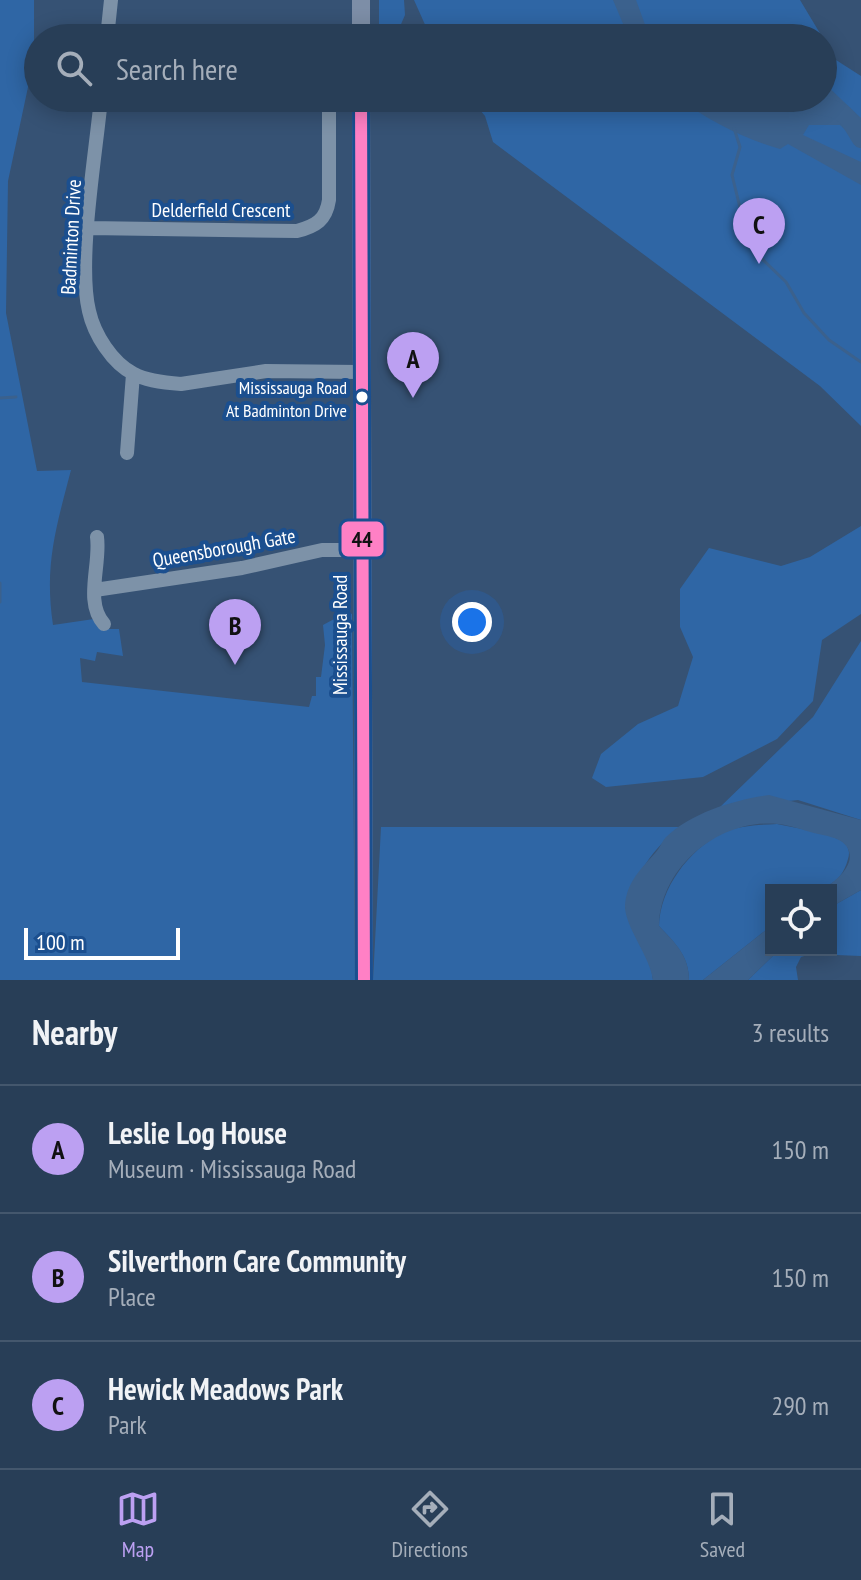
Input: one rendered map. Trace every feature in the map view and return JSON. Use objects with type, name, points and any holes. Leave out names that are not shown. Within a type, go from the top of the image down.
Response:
[{"type":"main road","points":[[361,0],[361,24]]},
{"type":"main road","name":"Mississauga Road","points":[[361,112],[364,980]]},
{"type":"street","points":[[108,24],[111,0]]},
{"type":"street","name":"Badminton Drive","points":[[100,112],[86,288],[93,326],[106,347],[133,374]]},
{"type":"street","name":"Delderfield Crescent","points":[[89,228],[190,232],[297,231],[314,227],[327,213],[329,200],[329,112]]},
{"type":"street","points":[[127,453],[133,374],[181,384],[266,371],[360,372]]},
{"type":"street","points":[[97,537],[96,611],[104,624]]},
{"type":"street","name":"Queensborough Gate","points":[[95,590],[242,568],[322,550],[361,550]]},
{"type":"shaded area","points":[[0,0],[34,0],[34,24],[24,24],[24,106],[8,181],[6,313],[37,471],[71,470],[56,529],[51,565],[53,625],[94,619],[107,629],[119,629],[123,656],[97,652],[95,661],[80,658],[82,682],[309,707],[312,696],[316,696],[316,677],[321,677],[325,645],[323,625],[347,612],[352,614],[355,980],[0,980]]},
{"type":"shaded area","points":[[379,0],[404,0],[405,15],[401,24],[379,24]]},
{"type":"shaded area","points":[[414,0],[613,0],[636,3],[636,0],[800,0],[815,24],[425,24]]},
{"type":"shaded area","points":[[613,0],[636,0],[645,24],[623,24]]},
{"type":"shaded area","points":[[837,61],[861,76],[861,426],[820,386],[493,142],[482,112],[837,112]]},
{"type":"shaded area","points":[[837,95],[861,118],[861,145],[840,125],[809,125],[803,135],[861,162],[861,185],[788,144],[780,149],[754,140],[699,112],[837,112]]},
{"type":"shaded area","points":[[861,526],[861,614],[822,640],[813,701],[777,739],[703,777],[606,787],[592,778],[601,754],[638,724],[678,706],[693,657],[680,627],[680,589],[709,548],[781,566],[810,557]]},
{"type":"shaded area","points":[[861,641],[861,820],[798,800],[719,808],[813,717]]},
{"type":"shaded area","points":[[769,795],[861,820],[861,890],[837,904],[837,884],[830,884],[847,866],[850,854],[837,839],[778,824],[756,824],[735,829],[715,838],[682,866],[662,904],[659,926],[684,956],[689,980],[653,980],[626,913],[629,889],[666,837],[677,828],[701,814],[742,800]]},
{"type":"shaded area","points":[[777,824],[831,836],[848,847],[848,859],[843,871],[831,884],[765,884],[765,931],[703,980],[689,980],[684,957],[659,926],[665,898],[678,872],[698,849],[722,833],[742,827]]},
{"type":"shaded area","points":[[381,827],[681,827],[647,862],[625,907],[651,967],[653,980],[373,980]]},
{"type":"shaded area","points":[[861,890],[861,956],[837,955],[837,904]]},
{"type":"shaded area","points":[[765,931],[765,956],[773,956],[748,980],[703,980]]},
{"type":"shaded area","points":[[773,956],[804,956],[796,967],[798,980],[748,980]]},
{"type":"waterway","points":[[837,110],[848,118],[861,139]]},
{"type":"waterway","points":[[734,128],[740,147],[732,175],[747,236],[760,257],[786,282],[804,313],[829,340],[861,362]]},
{"type":"waterway","points":[[0,398],[16,397]]},
{"type":"waterway","points":[[0,583],[0,602]]},
{"type":"transit line","name":"44","points":[[361,112],[364,980]]},
{"type":"place","name":"Hewick Meadows Park","points":[[759,264]]},
{"type":"place","name":"Mississauga Road At Badminton Drive","points":[[362,397]]},
{"type":"place","name":"Leslie Log House","points":[[413,398]]},
{"type":"place","name":"Silverthorn Care Community","points":[[235,665]]}]
